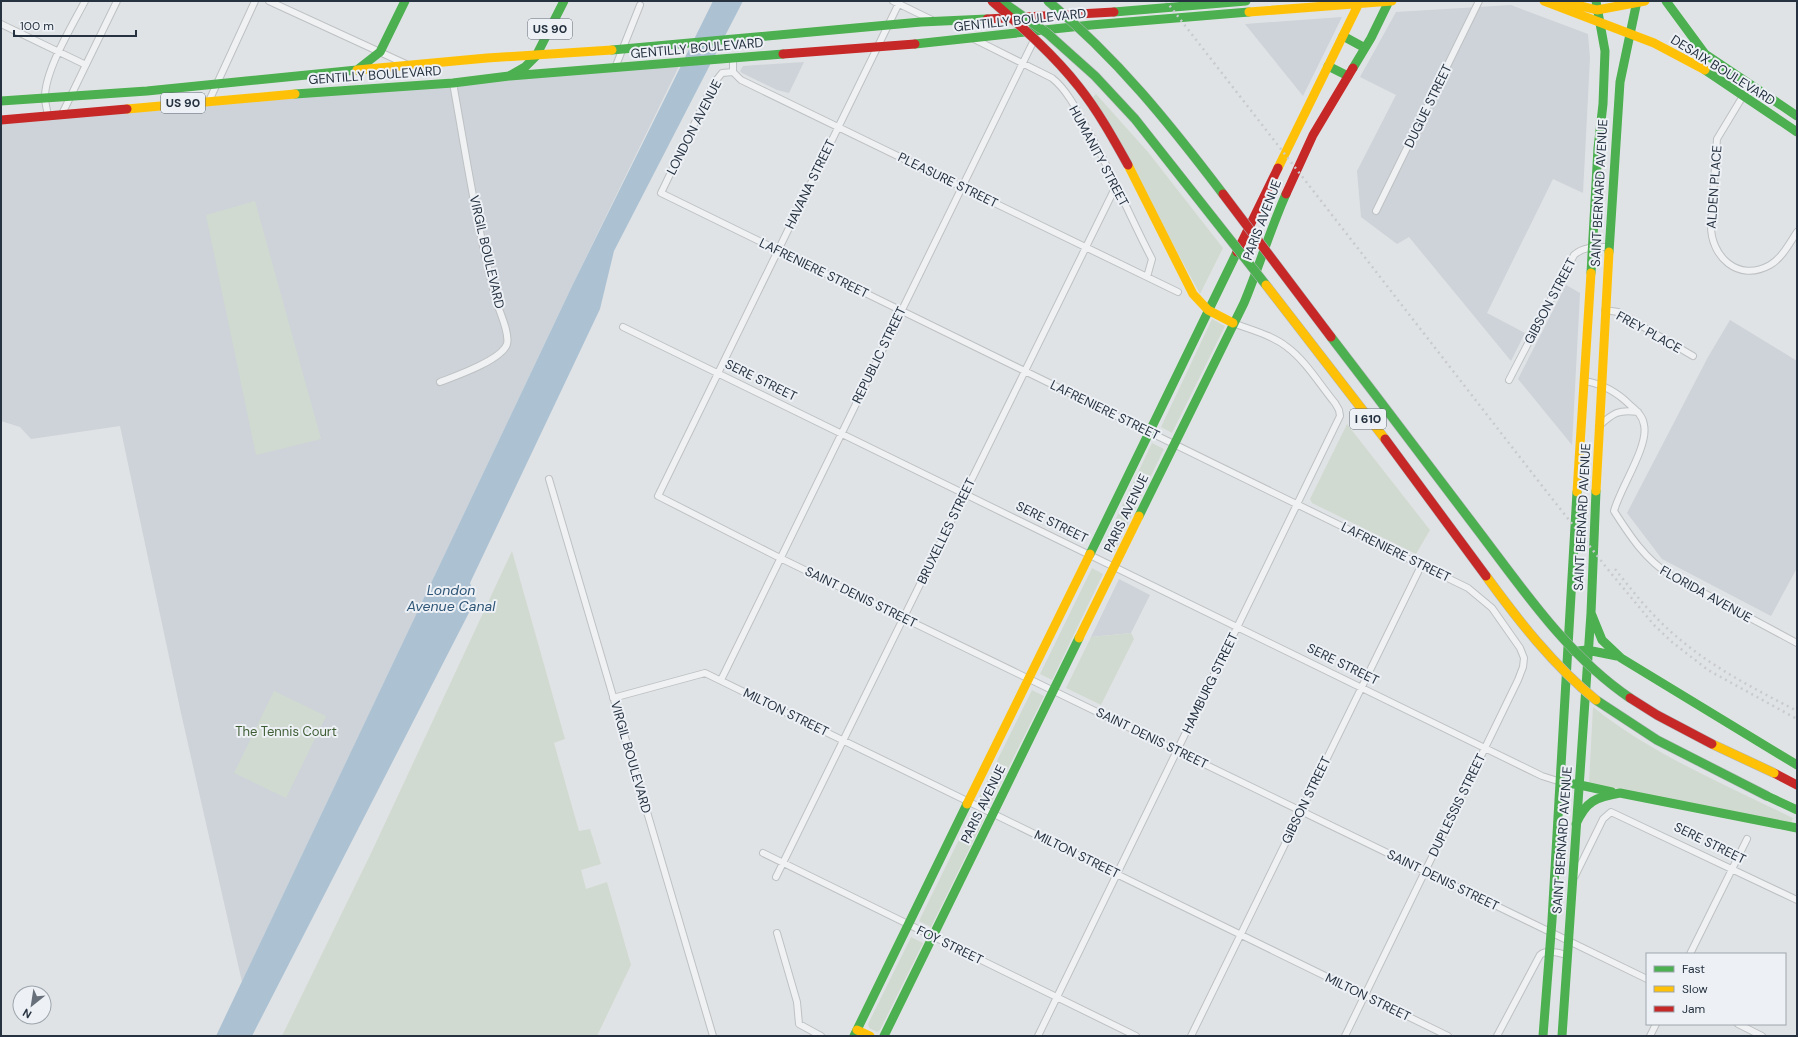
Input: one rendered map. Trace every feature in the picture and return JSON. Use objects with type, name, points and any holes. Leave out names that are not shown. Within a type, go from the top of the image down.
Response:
[{"type":"main road","points":[[357,70],[380,52],[405,1]]},
{"type":"main road","name":"US 90","points":[[509,76],[525,67],[536,56],[564,1]]},
{"type":"main road","points":[[992,1],[1020,25],[1064,70],[1089,101],[1128,165],[1189,287],[1208,310],[1233,323]]},
{"type":"main road","name":"I 610","points":[[1001,1],[1047,33],[1095,76],[1135,119],[1420,485],[1527,630],[1562,668],[1596,699],[1634,726],[1685,755],[1797,810]]},
{"type":"main road","name":"I 610","points":[[1048,1],[1114,60],[1142,90],[1174,129],[1534,604],[1564,638],[1599,674],[1643,706],[1699,737],[1797,785]]},
{"type":"main road","name":"GENTILLY BOULEVARD","points":[[1,101],[217,84],[487,58],[536,56],[769,37],[934,21],[1081,15],[1246,1]]},
{"type":"main road","name":"GENTILLY BOULEVARD","points":[[1,120],[367,87],[453,82],[729,58],[876,48],[970,37],[1391,1]]},
{"type":"main road","name":"PARIS AVENUE","points":[[884,1036],[1253,282],[1270,229],[1296,170],[1314,134],[1391,1]]},
{"type":"main road","name":"DESAIX BOULEVARD","points":[[1544,1],[1679,56],[1797,132]]},
{"type":"main road","points":[[1561,1],[1597,6],[1640,2]]},
{"type":"main road","name":"DESAIX BOULEVARD","points":[[1666,1],[1705,54],[1797,116]]},
{"type":"main road","name":"SAINT BERNARD AVENUE","points":[[1562,1036],[1576,824],[1580,785],[1605,310],[1618,101],[1620,82],[1630,35],[1640,2]]},
{"type":"main road","name":"PARIS AVENUE","points":[[856,1033],[1359,3]]},
{"type":"main road","name":"SAINT BERNARD AVENUE","points":[[1543,1036],[1561,782],[1606,51],[1597,6]]},
{"type":"main road","points":[[1343,36],[1365,48]]},
{"type":"main road","points":[[1328,66],[1348,76]]},
{"type":"main road","points":[[1590,613],[1602,640],[1621,658]]},
{"type":"main road","points":[[1568,652],[1587,650],[1610,653],[1621,658],[1797,765]]},
{"type":"main road","name":"SERE STREET","points":[[1561,782],[1797,828]]},
{"type":"main road","points":[[1576,824],[1582,810],[1594,799],[1620,793]]},
{"type":"main road","points":[[856,1033],[870,1036]]},
{"type":"street","points":[[48,115],[45,98],[46,86],[59,52],[85,1]]},
{"type":"street","points":[[62,114],[117,1]]},
{"type":"street","points":[[209,101],[255,1]]},
{"type":"street","points":[[269,1],[408,65]]},
{"type":"street","name":"DUGUE STREET","points":[[1376,211],[1479,1]]},
{"type":"street","points":[[897,2],[934,21]]},
{"type":"street","name":"HAVANA STREET","points":[[658,496],[888,25],[897,2]]},
{"type":"street","points":[[615,68],[640,5]]},
{"type":"street","points":[[1,24],[86,65]]},
{"type":"street","name":"REPUBLIC STREET","points":[[721,680],[1038,31]]},
{"type":"street","name":"HUMANITY STREET","points":[[970,37],[1052,78],[1057,82],[1079,113],[1152,259],[1147,277]]},
{"type":"street","points":[[729,58],[733,72]]},
{"type":"street","name":"PLEASURE STREET","points":[[733,72],[740,80],[838,126],[1085,248],[1178,292]]},
{"type":"street","name":"LONDON AVENUE","points":[[661,192],[714,83],[722,73],[733,72]]},
{"type":"street","name":"VIRGIL BOULEVARD","points":[[440,382],[469,371],[502,352],[508,342],[496,300],[474,195],[453,82]]},
{"type":"street","name":"ALDEN PLACE","points":[[1743,96],[1721,131],[1715,146],[1710,224],[1710,236],[1713,246],[1728,264],[1741,269],[1758,270],[1768,266],[1779,258],[1797,232]]},
{"type":"street","name":"BRUXELLES STREET","points":[[776,877],[1116,186]]},
{"type":"street","name":"LAFRENIERE STREET","points":[[661,192],[901,311],[1422,564],[1468,588],[1492,608],[1520,648],[1524,658]]},
{"type":"street","name":"GIBSON STREET","points":[[1509,380],[1571,259],[1578,251],[1593,247],[1610,248]]},
{"type":"street","name":"FREY PLACE","points":[[1605,310],[1618,312],[1693,356]]},
{"type":"street","name":"HAMBURG STREET","points":[[1038,1036],[1340,416],[1339,410],[1335,403],[1295,354],[1287,347],[1275,340],[1233,323]]},
{"type":"street","name":"SERE STREET","points":[[623,327],[1542,776],[1561,782]]},
{"type":"street","points":[[1585,381],[1601,384],[1616,393],[1638,412]]},
{"type":"street","points":[[1599,426],[1614,412],[1628,410],[1638,412]]},
{"type":"street","name":"FLORIDA AVENUE","points":[[1638,412],[1644,423],[1642,447],[1619,496],[1614,511],[1641,550],[1657,568],[1797,643]]},
{"type":"street","name":"VIRGIL BOULEVARD","points":[[549,478],[713,1036]]},
{"type":"street","name":"SAINT DENIS STREET","points":[[658,496],[780,558],[1646,979]]},
{"type":"street","name":"GIBSON STREET","points":[[1191,1036],[1422,564]]},
{"type":"street","name":"DUPLESSIS STREET","points":[[1345,1036],[1518,680],[1523,667],[1524,658]]},
{"type":"street","name":"MILTON STREET","points":[[613,698],[705,673],[1448,1036]]},
{"type":"street","name":"SERE STREET","points":[[1572,881],[1603,819],[1611,812],[1733,868],[1797,900]]},
{"type":"street","points":[[1690,953],[1747,839]]},
{"type":"street","name":"FOY STREET","points":[[763,853],[1136,1036]]},
{"type":"street","points":[[777,933],[798,1002],[799,1024],[821,1036]]},
{"type":"street","points":[[1497,1036],[1537,958],[1543,952],[1550,951],[1567,955]]},
{"type":"street","points":[[1650,1036],[1656,1025]]},
{"type":"street","points":[[1740,1025],[1762,1036]]},
{"type":"shaded area","points":[[1511,5],[1588,34],[1590,58],[1583,193],[1553,179],[1487,313],[1525,333],[1511,361],[1409,237],[1397,244],[1361,217],[1357,171],[1396,95],[1360,77],[1396,12]]},
{"type":"shaded area","points":[[1342,17],[1303,96],[1245,24]]},
{"type":"shaded area","points":[[681,62],[573,284],[242,982],[181,713],[120,426],[31,439],[20,427],[1,421],[1,120]]},
{"type":"shaded area","points":[[804,62],[789,93],[777,90],[740,71],[743,66]]},
{"type":"shaded area","points":[[1566,285],[1580,293],[1572,445],[1518,379]]},
{"type":"shaded area","points":[[1730,320],[1797,361],[1797,568],[1771,616],[1662,559],[1627,513],[1708,357]]},
{"type":"shaded area","points":[[1119,579],[1150,595],[1131,633],[1091,637]]},
{"type":"green space","points":[[1096,94],[1148,152],[1223,248],[1200,294],[1093,97]]},
{"type":"green space","points":[[255,201],[321,439],[256,455],[206,215]]},
{"type":"green space","points":[[1212,319],[1225,326],[1172,433],[1161,427]]},
{"type":"green space","points":[[1347,424],[1430,530],[1416,554],[1312,503],[1310,499]]},
{"type":"green space","points":[[1152,443],[1164,449],[1113,555],[1101,550]]},
{"type":"green space","points":[[512,551],[565,739],[554,743],[579,831],[590,829],[601,864],[581,870],[586,889],[607,882],[631,965],[597,1036],[282,1036],[373,849]]},
{"type":"green space","points":[[1092,568],[1103,574],[1052,680],[1040,674]]},
{"type":"green space","points":[[1131,633],[1134,639],[1101,705],[1066,688],[1091,637]]},
{"type":"green space","points":[[1032,690],[1044,696],[991,803],[979,797]]},
{"type":"green space","name":"The Tennis Court","points":[[274,691],[326,716],[286,798],[234,773]]},
{"type":"green space","points":[[1593,707],[1640,740],[1664,754],[1715,781],[1793,818],[1791,823],[1589,783]]},
{"type":"green space","points":[[972,813],[984,819],[931,927],[919,921]]},
{"type":"green space","points":[[911,937],[923,943],[880,1030],[877,1032],[869,1028],[868,1024]]},
{"type":"water","name":"London Avenue Canal","points":[[713,1],[743,1],[614,251],[600,309],[470,583],[476,599],[252,1036],[216,1036],[573,284]]},
{"type":"railway","points":[[1166,1],[1543,487],[1654,625],[1672,642],[1708,670],[1797,719]]},
{"type":"railway","points":[[1615,569],[1652,613],[1668,629],[1705,659],[1766,695],[1797,711]]},
{"type":"traffic: fast","points":[[1,101],[147,91],[357,70],[380,52],[405,1]]},
{"type":"traffic: fast","points":[[295,94],[453,83],[509,76],[525,67],[536,56],[564,1]]},
{"type":"traffic: fast","points":[[1001,1],[1047,33],[1095,76],[1135,119],[1266,285]]},
{"type":"traffic: fast","points":[[1048,1],[1097,45],[1141,92],[1183,142],[1223,194]]},
{"type":"traffic: fast","points":[[1114,12],[1246,1]]},
{"type":"traffic: fast","points":[[1353,68],[1371,38],[1389,1]]},
{"type":"traffic: fast","points":[[1591,273],[1598,148],[1603,104],[1605,51],[1596,1]]},
{"type":"traffic: fast","points":[[1609,252],[1620,82],[1637,1]]},
{"type":"traffic: fast","points":[[1666,1],[1705,54],[1797,116]]},
{"type":"traffic: fast","points":[[915,44],[1091,25],[1249,12]]},
{"type":"traffic: fast","points":[[612,50],[921,22],[987,19]]},
{"type":"traffic: fast","points":[[1343,36],[1365,48]]},
{"type":"traffic: fast","points":[[510,76],[783,54]]},
{"type":"traffic: fast","points":[[1328,66],[1348,76]]},
{"type":"traffic: fast","points":[[1705,70],[1797,132]]},
{"type":"traffic: fast","points":[[1139,516],[1244,303],[1286,194]]},
{"type":"traffic: fast","points":[[1090,554],[1237,252]]},
{"type":"traffic: fast","points":[[1331,337],[1548,622],[1587,663],[1630,698]]},
{"type":"traffic: fast","points":[[1562,1036],[1591,613],[1596,491]]},
{"type":"traffic: fast","points":[[1543,1036],[1552,920],[1577,492]]},
{"type":"traffic: fast","points":[[1591,613],[1602,640],[1621,658],[1797,765]]},
{"type":"traffic: fast","points":[[884,1036],[1079,638]]},
{"type":"traffic: fast","points":[[1568,652],[1587,650],[1617,656]]},
{"type":"traffic: fast","points":[[1596,700],[1657,740],[1767,796]]},
{"type":"traffic: fast","points":[[1561,782],[1580,785]]},
{"type":"traffic: fast","points":[[1580,785],[1612,792]]},
{"type":"traffic: fast","points":[[1576,824],[1584,810],[1593,801],[1604,796],[1620,793],[1797,828]]},
{"type":"traffic: fast","points":[[1767,796],[1797,810]]},
{"type":"traffic: fast","points":[[854,1036],[967,804]]},
{"type":"traffic: slow","points":[[1278,168],[1360,1]]},
{"type":"traffic: slow","points":[[1249,12],[1392,1]]},
{"type":"traffic: slow","points":[[1544,1],[1654,43],[1705,70]]},
{"type":"traffic: slow","points":[[1561,1],[1597,10],[1645,1]]},
{"type":"traffic: slow","points":[[357,70],[487,58],[612,50]]},
{"type":"traffic: slow","points":[[127,109],[295,94]]},
{"type":"traffic: slow","points":[[1128,165],[1193,294],[1208,310],[1233,323]]},
{"type":"traffic: slow","points":[[1596,491],[1609,252]]},
{"type":"traffic: slow","points":[[1577,492],[1591,273]]},
{"type":"traffic: slow","points":[[1266,285],[1385,439]]},
{"type":"traffic: slow","points":[[1079,638],[1139,516]]},
{"type":"traffic: slow","points":[[967,804],[1090,554]]},
{"type":"traffic: slow","points":[[1486,576],[1551,657],[1596,700]]},
{"type":"traffic: slow","points":[[1712,744],[1774,773]]},
{"type":"traffic: slow","points":[[857,1030],[870,1036]]},
{"type":"traffic: jam","points":[[992,1],[1038,42],[1069,75],[1099,115],[1128,165]]},
{"type":"traffic: jam","points":[[987,19],[1114,12]]},
{"type":"traffic: jam","points":[[783,54],[915,44]]},
{"type":"traffic: jam","points":[[1286,194],[1313,135],[1353,68]]},
{"type":"traffic: jam","points":[[1,120],[127,109]]},
{"type":"traffic: jam","points":[[1237,252],[1278,168]]},
{"type":"traffic: jam","points":[[1223,194],[1331,337]]},
{"type":"traffic: jam","points":[[1385,439],[1486,576]]},
{"type":"traffic: jam","points":[[1630,698],[1657,715],[1712,744]]},
{"type":"traffic: jam","points":[[1774,773],[1797,785]]}]
